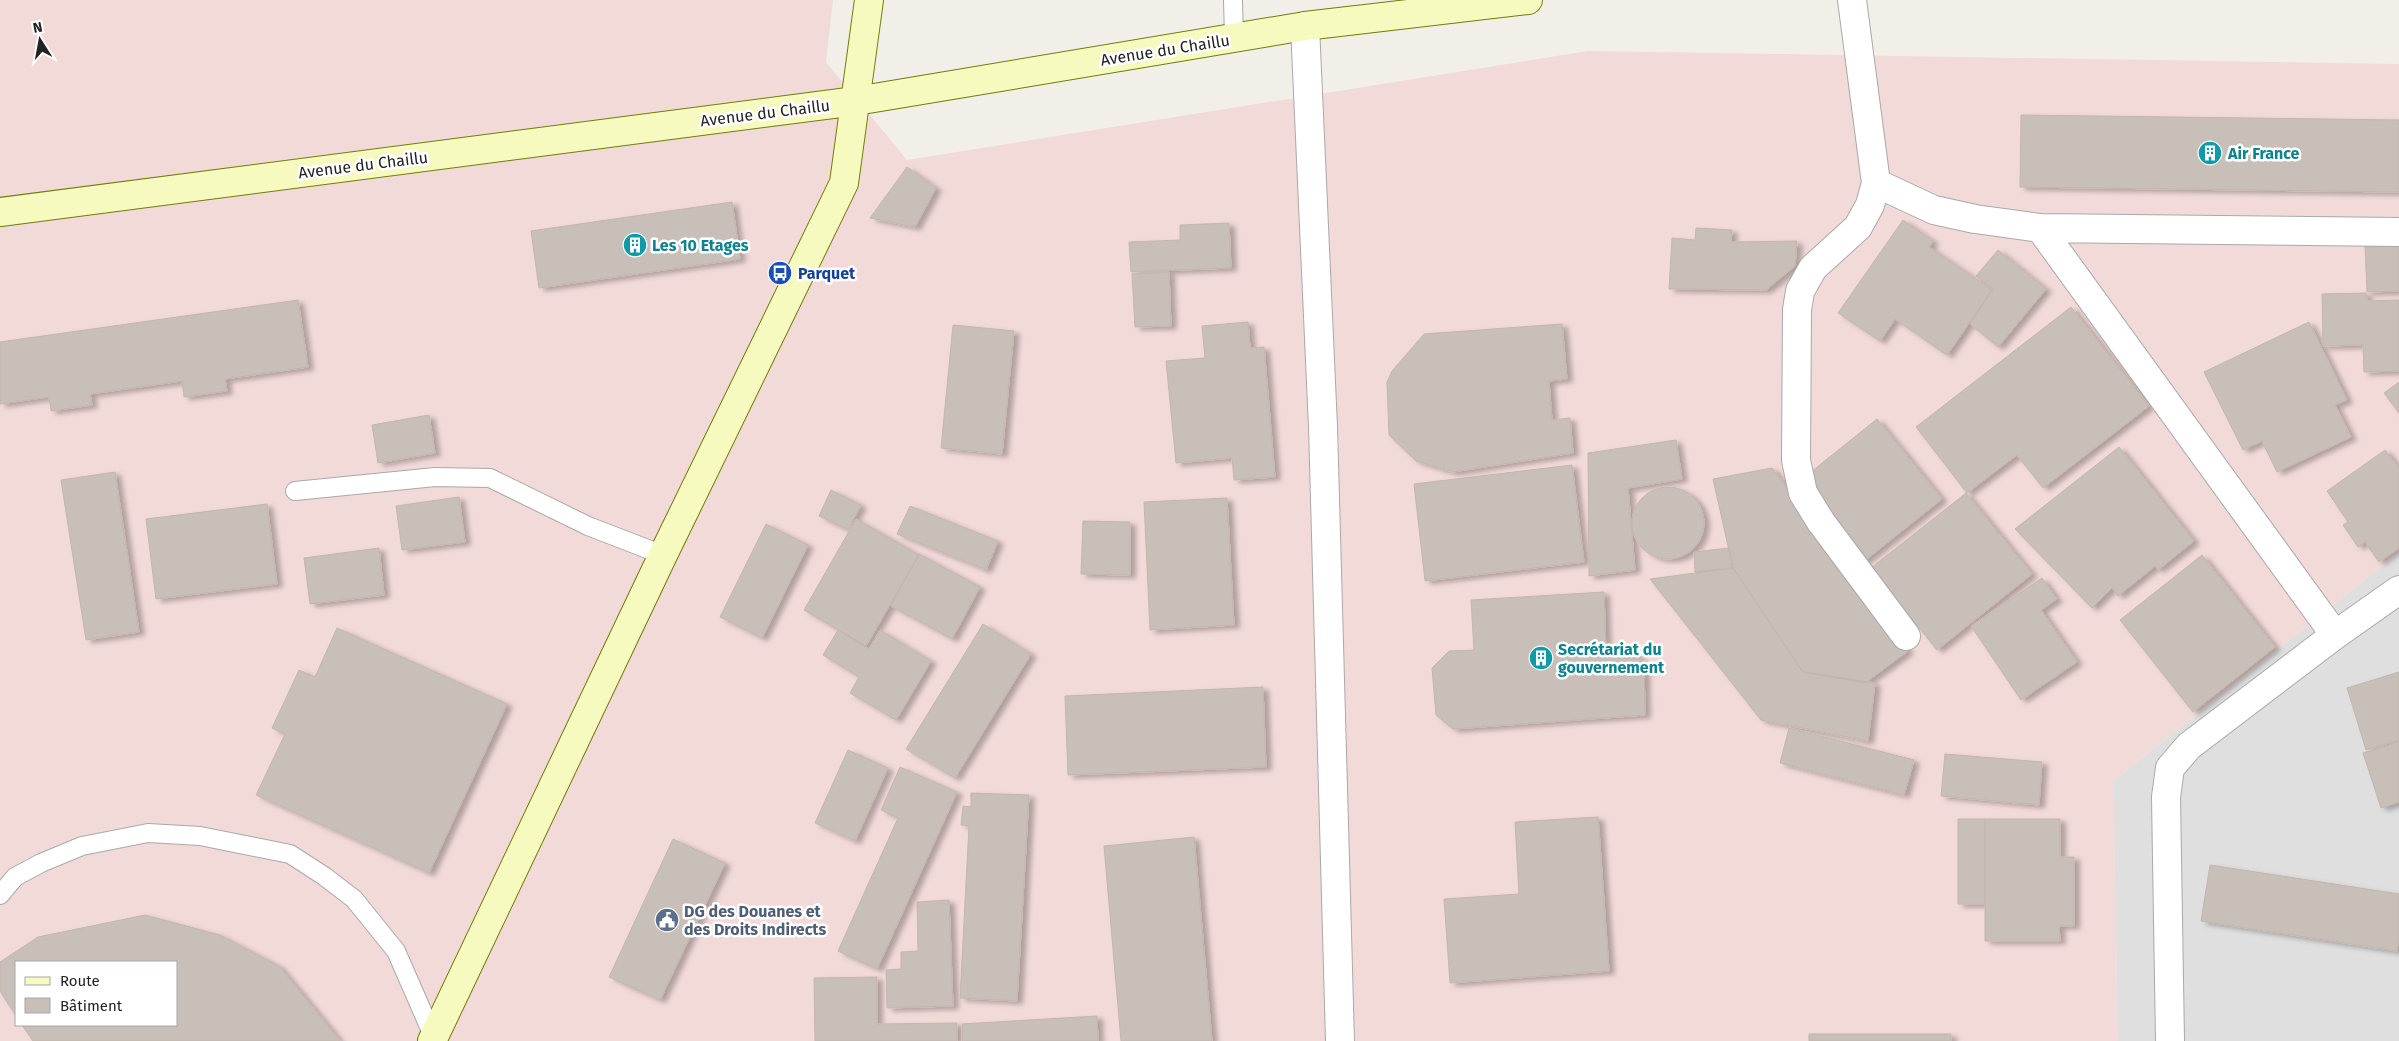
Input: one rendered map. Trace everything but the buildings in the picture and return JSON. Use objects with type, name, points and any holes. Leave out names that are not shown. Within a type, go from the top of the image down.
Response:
[{"type":"street","points":[[433,1040],[663,555],[844,183],[869,0]]},
{"type":"street","name":"Avenue du Chaillu","points":[[0,212],[856,101],[1305,26],[1528,0]]},
{"type":"street","points":[[1852,0],[1876,183],[1870,206],[1858,227],[1813,268],[1800,291],[1797,310],[1796,460],[1803,493],[1906,636]]},
{"type":"street","points":[[1305,26],[1323,427],[1340,1041]]},
{"type":"street","points":[[1876,183],[1934,210],[1976,219],[2040,228],[2399,232]]},
{"type":"street","points":[[2040,228],[2335,635]]},
{"type":"street","points":[[2170,1041],[2166,797],[2170,768],[2189,746],[2335,635],[2399,590]]},
{"type":"lane","points":[[1233,0],[1234,38]]},
{"type":"lane","points":[[295,491],[435,476],[490,478],[588,526],[663,555]]},
{"type":"lane","points":[[0,896],[15,877],[41,862],[82,846],[148,833],[200,836],[290,854],[324,876],[354,899],[396,951],[433,1040]]},
{"type":"shaded area","points":[[0,0],[833,0],[826,62],[907,160],[1588,51],[2399,64],[2399,552],[2113,781],[2118,1041],[0,1041]]},
{"type":"shaded area","points":[[2399,552],[2399,1041],[2118,1041],[2113,781]]},
{"type":"place","name":"Air France","points":[[2210,153]]},
{"type":"place","name":"Les 10 Etages","points":[[635,245]]},
{"type":"place","name":"Parquet","points":[[780,273]]},
{"type":"place","name":"Secrétariat du gouvernement","points":[[1541,658]]},
{"type":"place","name":"DG des Douanes et des Droits Indirects","points":[[667,920]]}]
